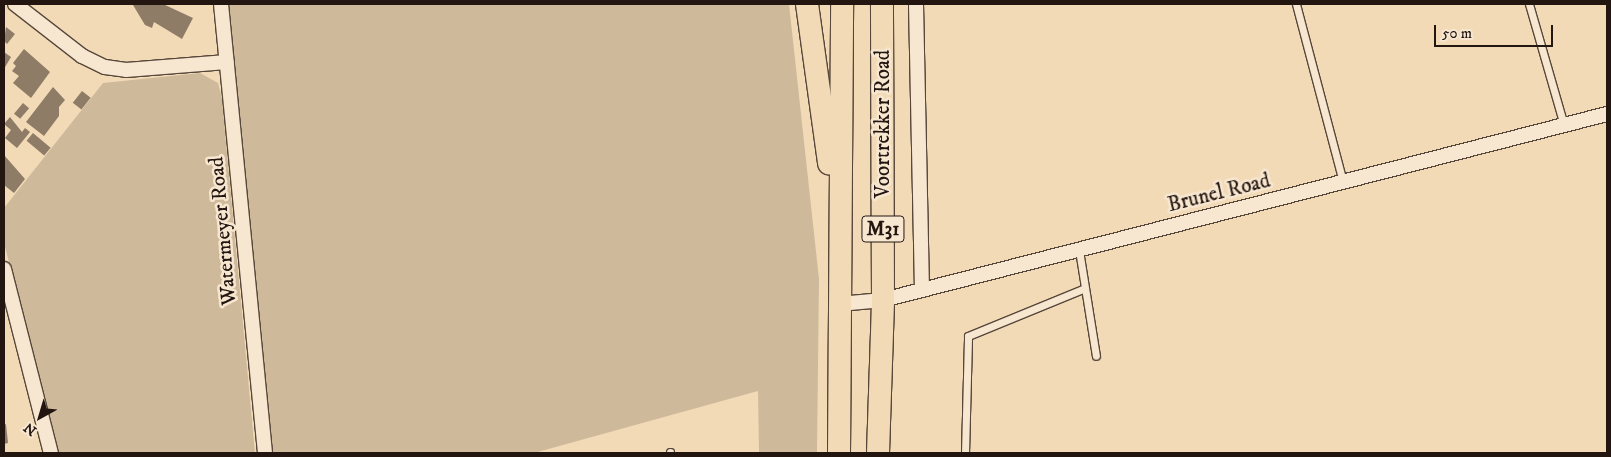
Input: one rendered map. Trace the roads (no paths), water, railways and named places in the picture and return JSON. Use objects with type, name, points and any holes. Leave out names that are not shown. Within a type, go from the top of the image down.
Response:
[{"type":"main road","points":[[807,4],[838,218]]},
{"type":"main road","name":"Voortrekker Road","points":[[839,453],[838,218],[842,4]]},
{"type":"main road","name":"Voortrekker Road","points":[[878,453],[883,300],[882,4]]},
{"type":"street","points":[[16,4],[82,56],[105,67],[126,70],[226,62]]},
{"type":"street","name":"Watermeyer Road","points":[[221,4],[266,453]]},
{"type":"street","points":[[916,4],[922,290]]},
{"type":"street","name":"Brunel Road","points":[[839,304],[883,300],[1607,114]]},
{"type":"street","points":[[4,268],[51,453]]},
{"type":"lane","points":[[1296,4],[1343,182]]},
{"type":"lane","points":[[1529,4],[1564,125]]},
{"type":"lane","points":[[1079,250],[1096,356]]},
{"type":"lane","points":[[965,453],[968,336],[1085,288]]}]
